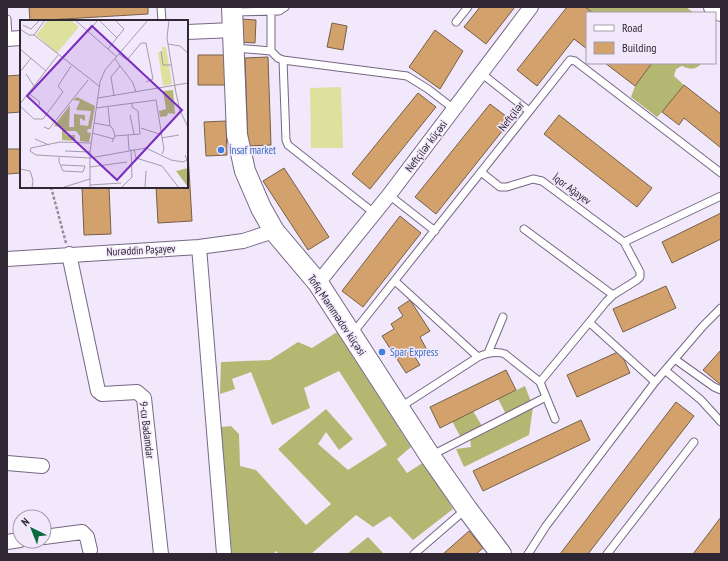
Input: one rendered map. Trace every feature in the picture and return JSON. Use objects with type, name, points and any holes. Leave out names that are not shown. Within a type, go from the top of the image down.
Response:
[{"type":"street","name":"Neftçilər küçəsi","points":[[318,283],[388,195],[531,7]]},
{"type":"street","points":[[714,7],[721,11]]},
{"type":"street","points":[[188,32],[232,24]]},
{"type":"street","name":"Tofiq Məmmədov küçəsi","points":[[232,24],[237,135],[244,171],[261,208],[274,231],[318,283],[398,408],[496,552]]},
{"type":"street","name":"Nurəddin Paşayev","points":[[7,259],[199,247],[243,241],[274,231]]},
{"type":"street","points":[[199,247],[224,554]]},
{"type":"street","name":"9-cu Badamdar","points":[[69,254],[98,392],[102,394],[137,392],[144,398],[161,554]]},
{"type":"street","points":[[7,463],[42,466]]},
{"type":"street","points":[[52,536],[82,532],[87,537],[90,550]]},
{"type":"lane","points":[[161,7],[162,20]]},
{"type":"lane","points":[[232,24],[271,11],[279,11],[285,7]]},
{"type":"lane","points":[[456,22],[468,7]]},
{"type":"lane","points":[[271,11],[271,51]]},
{"type":"lane","points":[[7,19],[12,38]]},
{"type":"lane","points":[[232,24],[271,51],[278,58],[283,60],[406,76],[428,89],[454,108]]},
{"type":"lane","points":[[283,60],[286,140],[288,146],[374,213]]},
{"type":"lane","name":"Neftçilər","points":[[352,335],[570,60],[575,61],[721,173]]},
{"type":"lane","points":[[481,73],[529,111]]},
{"type":"lane","name":"İqor Ağayev","points":[[481,172],[500,187],[507,188],[533,179],[542,181],[624,242],[640,272],[640,277],[637,280],[614,295],[540,382]]},
{"type":"lane","points":[[388,195],[435,231]]},
{"type":"lane","points":[[624,242],[721,196]]},
{"type":"lane","points":[[524,229],[614,295]]},
{"type":"lane","points":[[395,281],[478,356]]},
{"type":"lane","points":[[528,554],[546,526],[655,382],[676,360],[703,326],[721,308]]},
{"type":"lane","points":[[488,353],[503,317]]},
{"type":"lane","points":[[590,322],[655,382]]},
{"type":"lane","points":[[398,408],[478,356],[500,352],[505,354],[540,382],[555,418]]},
{"type":"lane","points":[[676,360],[714,387],[721,390]]},
{"type":"lane","points":[[666,371],[701,400],[721,422]]},
{"type":"lane","points":[[430,456],[546,397]]},
{"type":"lane","points":[[607,554],[694,442]]},
{"type":"lane","points":[[414,554],[467,509]]},
{"type":"path","points":[[51,188],[69,254]]},
{"type":"green space","points":[[585,7],[686,7],[693,12],[592,12]]},
{"type":"green space","points":[[651,64],[701,64],[693,69],[682,66],[676,69],[674,76],[684,85],[657,117],[631,97],[635,86]]},
{"type":"green space","points":[[341,87],[343,148],[311,148],[310,88]]},
{"type":"green space","points":[[337,332],[411,447],[397,459],[407,473],[424,462],[453,509],[413,540],[390,516],[373,527],[356,515],[311,554],[279,554],[276,551],[273,554],[232,554],[221,427],[231,426],[239,434],[240,466],[256,470],[306,525],[331,504],[278,449],[326,409],[353,439],[339,450],[326,432],[318,444],[348,470],[387,445],[339,371],[304,388],[310,408],[272,425],[251,372],[232,379],[235,389],[220,394],[221,362],[270,360],[298,342],[312,348]]},
{"type":"green space","points":[[525,386],[533,407],[529,435],[464,467],[456,449],[471,447],[470,439],[462,440],[452,421],[473,411],[482,426],[495,427],[505,412],[498,399]]},
{"type":"green space","points":[[368,537],[384,554],[347,554]]},
{"type":"building","points":[[29,7],[148,7],[148,14],[30,20]]},
{"type":"building","points":[[480,7],[515,7],[486,44],[464,27]]},
{"type":"building","points":[[567,7],[585,7],[592,12],[586,12],[586,48],[574,39],[537,86],[517,70]]},
{"type":"building","points":[[241,19],[256,20],[255,43],[239,42]]},
{"type":"building","points":[[332,23],[347,26],[343,50],[327,47]]},
{"type":"building","points":[[435,30],[463,51],[440,89],[409,67]]},
{"type":"building","points":[[198,55],[226,55],[226,85],[198,85]]},
{"type":"building","points":[[268,57],[271,145],[248,146],[245,58]]},
{"type":"building","points":[[606,64],[651,64],[635,86]]},
{"type":"building","points":[[20,75],[20,112],[7,113],[7,76]]},
{"type":"building","points":[[684,85],[721,114],[721,148],[684,118],[679,125],[662,112]]},
{"type":"building","points":[[418,93],[436,107],[370,189],[352,174]]},
{"type":"building","points":[[490,104],[511,120],[436,214],[415,197]]},
{"type":"building","points":[[559,115],[652,188],[637,207],[544,134]]},
{"type":"building","points":[[226,121],[227,155],[206,156],[204,122]]},
{"type":"building","points":[[7,149],[20,149],[20,173],[7,174]]},
{"type":"building","points":[[188,153],[192,221],[158,223],[156,188],[188,188]]},
{"type":"building","points":[[284,168],[329,237],[308,250],[263,181]]},
{"type":"building","points":[[82,188],[109,188],[111,234],[84,235]]},
{"type":"building","points":[[721,213],[721,239],[672,263],[662,242]]},
{"type":"building","points":[[400,216],[421,233],[363,307],[342,291]]},
{"type":"building","points":[[666,286],[676,308],[623,332],[613,309]]},
{"type":"building","points":[[410,300],[430,331],[420,337],[427,350],[415,357],[420,365],[406,373],[382,336],[394,329],[391,324],[403,316],[398,308]]},
{"type":"building","points":[[721,350],[721,385],[703,370]]},
{"type":"building","points":[[620,351],[630,373],[577,397],[567,375]]},
{"type":"building","points":[[506,370],[516,390],[440,428],[430,407]]},
{"type":"building","points":[[676,402],[694,416],[588,554],[560,554]]},
{"type":"building","points":[[581,420],[590,440],[483,491],[473,471]]},
{"type":"building","points":[[721,517],[721,554],[693,554]]},
{"type":"building","points":[[469,531],[483,548],[476,554],[443,554]]},
{"type":"place","name":"İnsaf market","points":[[221,150]]},
{"type":"place","name":"Spar Express","points":[[382,352]]}]
